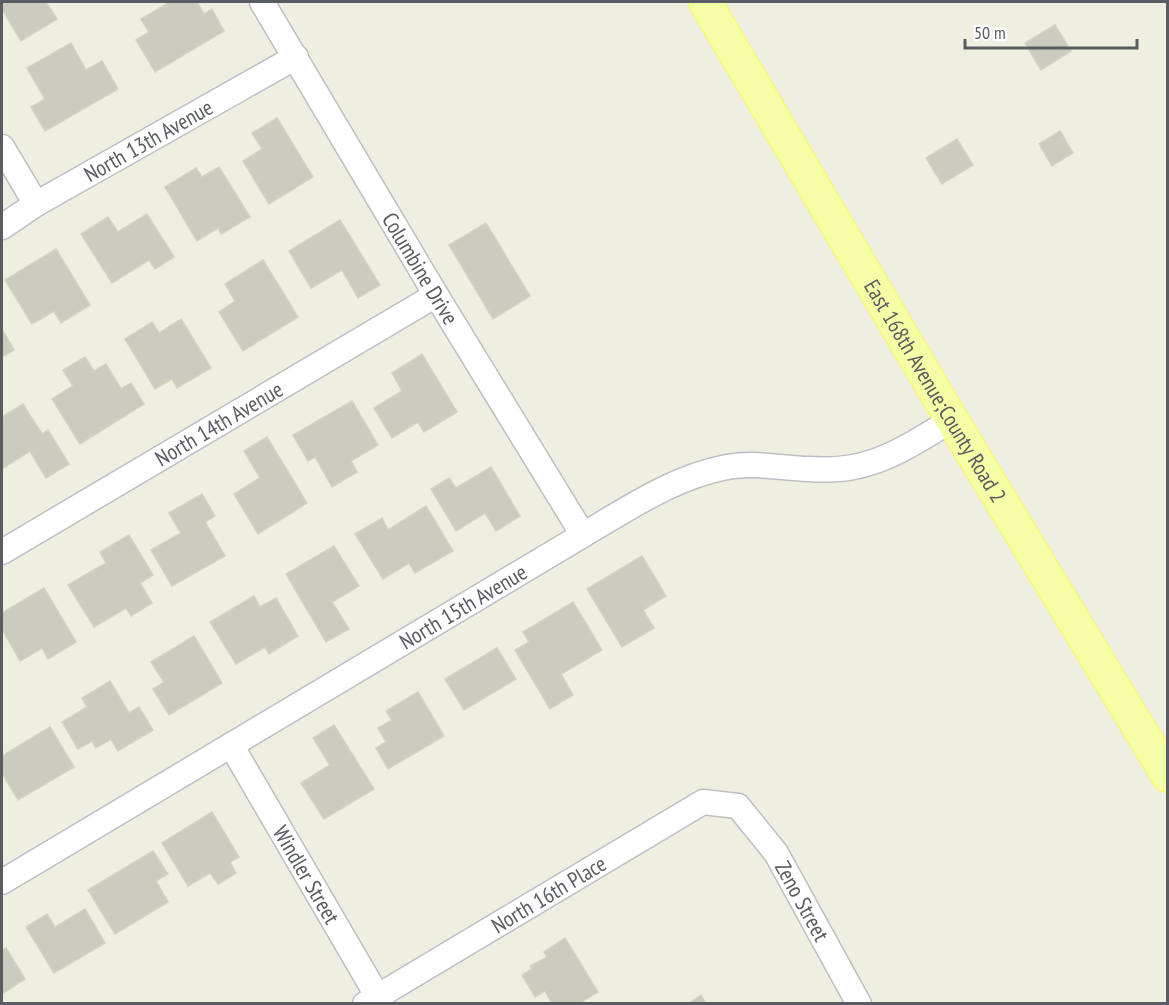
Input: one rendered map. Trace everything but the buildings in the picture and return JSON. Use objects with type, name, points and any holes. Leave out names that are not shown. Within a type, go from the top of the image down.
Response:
[{"type":"main road","name":"East 168th Avenue;County Road 2","points":[[705,2],[952,420],[1167,776]]},
{"type":"street","name":"Columbine Drive","points":[[262,2],[436,295],[583,535]]},
{"type":"street","name":"North 13th Avenue","points":[[2,227],[36,204],[296,57]]},
{"type":"street","points":[[2,147],[36,204]]},
{"type":"street","name":"North 14th Avenue","points":[[2,552],[436,295]]},
{"type":"street","name":"North 15th Avenue","points":[[2,882],[583,535],[683,479],[729,467],[752,465],[809,469],[859,466],[905,447],[952,420]]},
{"type":"street","name":"Windler Street","points":[[231,745],[375,1001]]},
{"type":"street","name":"North 16th Place","points":[[375,1001],[703,802],[738,806]]},
{"type":"street","name":"Zeno Street","points":[[738,806],[776,853],[859,1004]]}]
